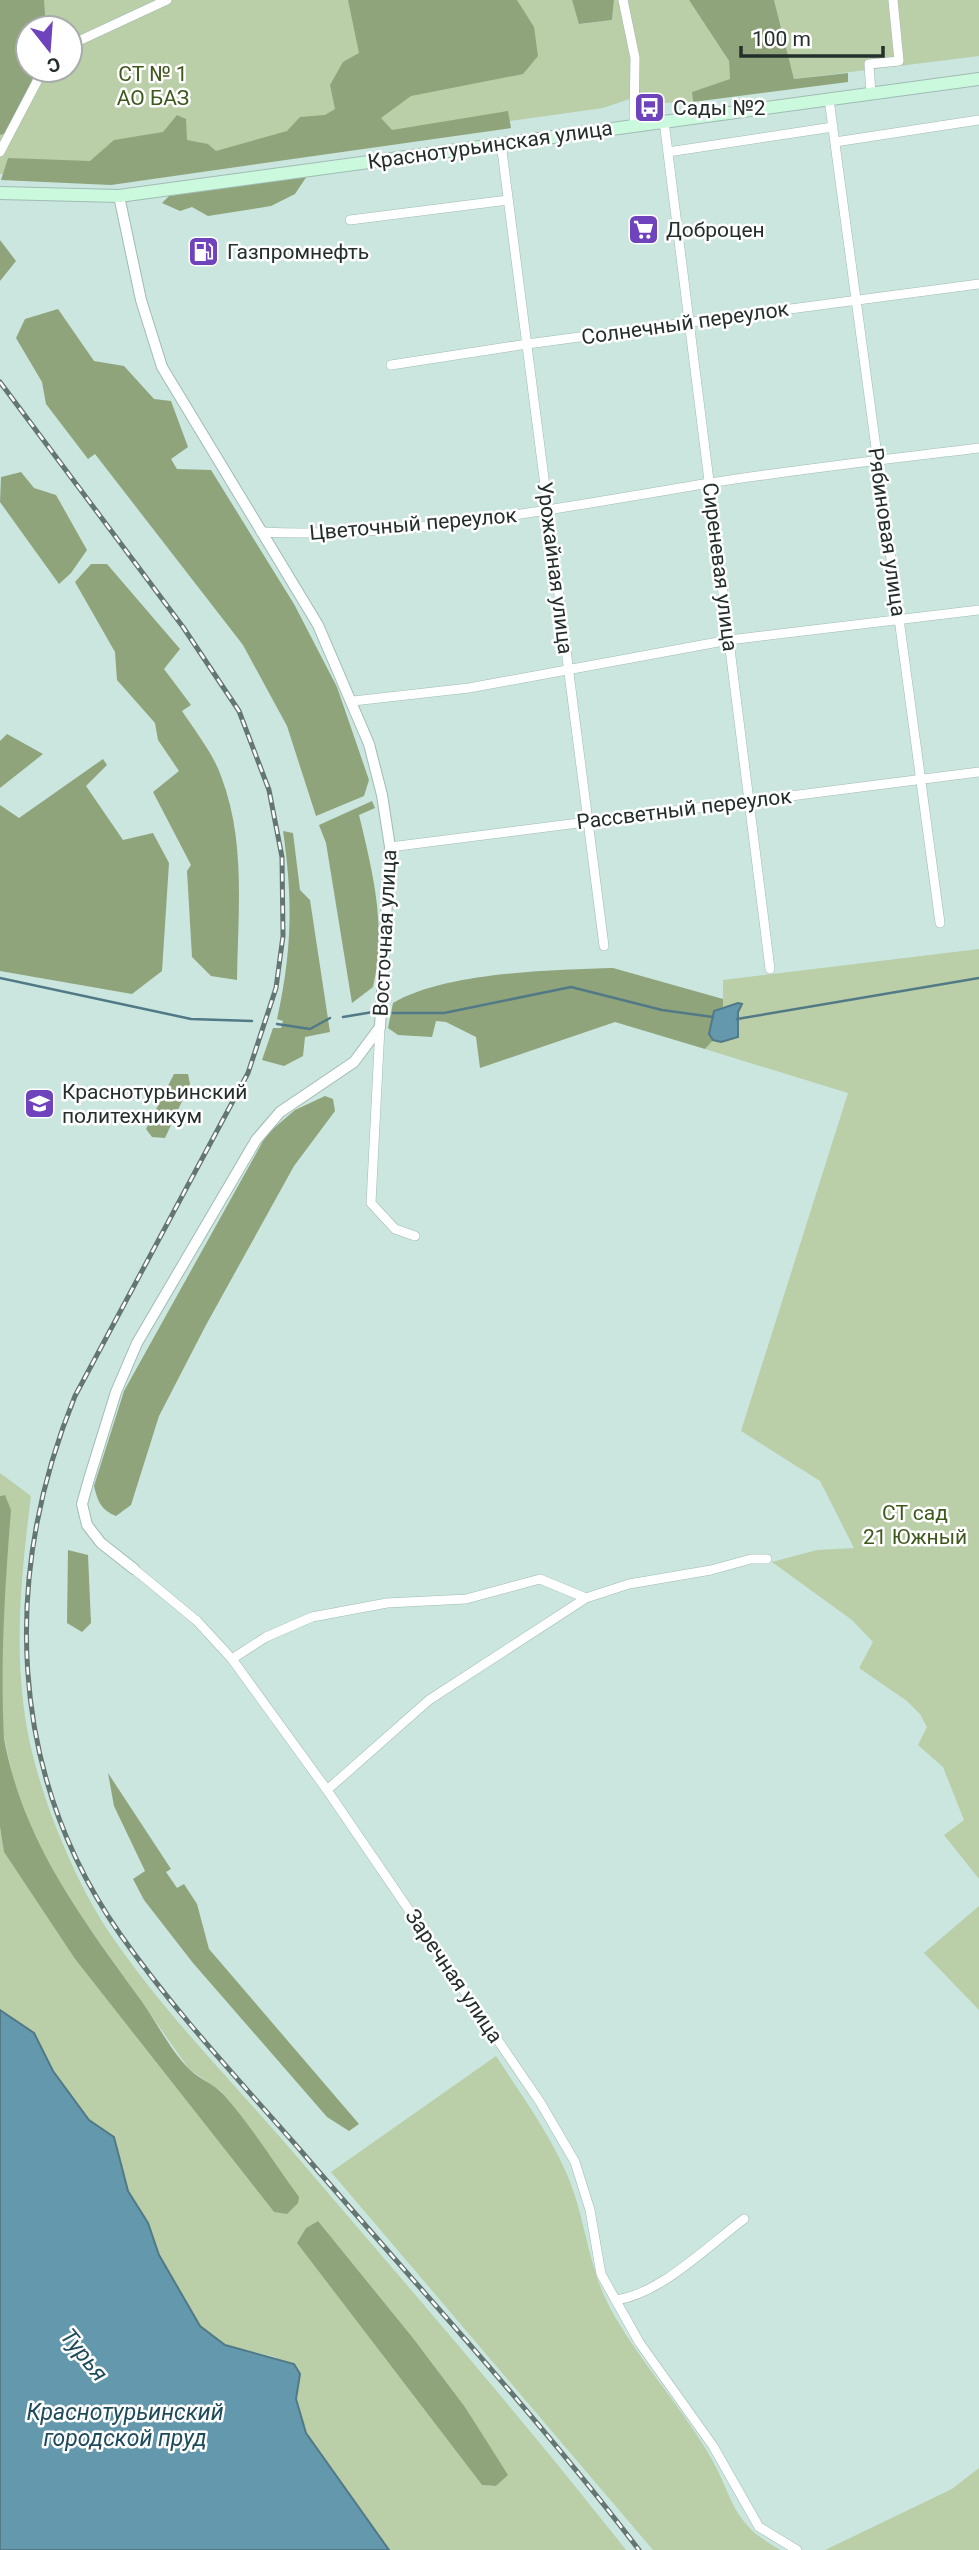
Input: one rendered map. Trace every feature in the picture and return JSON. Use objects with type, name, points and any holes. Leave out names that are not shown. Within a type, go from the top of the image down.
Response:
[{"type":"main road","name":"Краснотурьинская улица","points":[[0,193],[119,196],[979,79]]},
{"type":"street","points":[[84,39],[167,0]]},
{"type":"street","points":[[623,0],[635,58],[634,125]]},
{"type":"street","points":[[871,94],[869,64],[899,61],[893,0]]},
{"type":"street","points":[[0,152],[36,84]]},
{"type":"street","name":"Рябиновая улица","points":[[830,99],[940,923]]},
{"type":"street","points":[[835,142],[979,120]]},
{"type":"street","name":"Сиреневая улица","points":[[664,121],[771,970]]},
{"type":"street","points":[[668,152],[833,127]]},
{"type":"street","name":"Урожайная улица","points":[[501,143],[604,946]]},
{"type":"street","points":[[351,220],[508,195]]},
{"type":"street","name":"Восточная улица","points":[[119,196],[141,300],[162,367],[318,625],[353,701],[382,794],[390,847],[380,1027],[354,1062],[280,1112],[256,1140],[137,1343],[116,1392],[82,1504],[87,1525],[101,1543],[134,1569]]},
{"type":"street","name":"Солнечный переулок","points":[[391,365],[527,344],[979,284]]},
{"type":"street","name":"Цветочный переулок","points":[[261,532],[359,532],[548,512],[710,483],[979,448]]},
{"type":"street","points":[[353,701],[469,688],[569,672],[729,640],[979,610]]},
{"type":"street","name":"Рассветный переулок","points":[[390,847],[979,772]]},
{"type":"street","points":[[380,1027],[371,1203],[395,1229],[415,1236]]},
{"type":"street","points":[[327,1790],[429,1700],[586,1598],[629,1584],[751,1559],[767,1559]]},
{"type":"street","name":"Заречная улица","points":[[134,1569],[197,1621],[232,1659],[327,1790],[540,2102],[575,2162],[590,2210],[601,2274],[639,2342],[713,2446],[759,2527],[797,2550]]},
{"type":"street","points":[[232,1659],[265,1637],[312,1617],[387,1603],[466,1599],[540,1579],[586,1598]]},
{"type":"street","points":[[616,2300],[634,2298],[657,2284],[744,2219]]},
{"type":"green space","name":"СТ № 1 АО БАЗ","points":[[0,0],[572,0],[580,24],[612,20],[614,0],[689,0],[729,61],[730,80],[692,92],[693,102],[661,103],[650,92],[603,108],[119,176],[0,174]]},
{"type":"green space","points":[[0,0],[44,0],[45,14],[14,14],[14,84],[30,84],[6,133],[0,135]]},
{"type":"green space","points":[[348,0],[517,0],[534,27],[538,56],[523,74],[411,96],[381,118],[392,130],[508,111],[511,128],[111,185],[1,180],[8,158],[90,161],[114,140],[163,132],[177,115],[186,119],[187,140],[208,144],[216,151],[287,131],[300,117],[325,115],[335,109],[330,85],[343,62],[359,53]]},
{"type":"green space","points":[[572,0],[614,0],[612,20],[579,24]]},
{"type":"green space","points":[[689,0],[774,0],[794,79],[848,73],[848,82],[693,102],[692,92],[730,79],[729,61]]},
{"type":"green space","points":[[774,0],[979,0],[979,56],[794,79]]},
{"type":"green space","points":[[307,176],[295,194],[271,206],[208,216],[192,207],[180,211],[162,203],[169,196]]},
{"type":"green space","points":[[0,240],[16,261],[0,281]]},
{"type":"green space","points":[[58,309],[94,361],[124,366],[154,399],[171,401],[188,447],[171,459],[177,469],[211,470],[294,604],[337,687],[369,780],[364,796],[316,816],[287,726],[243,645],[95,454],[88,459],[46,404],[42,382],[16,338],[25,319]]},
{"type":"green space","points":[[21,472],[34,488],[56,495],[87,550],[71,573],[59,584],[0,502],[1,477]]},
{"type":"green space","points":[[91,564],[107,564],[180,649],[164,669],[191,705],[182,711],[218,767],[234,826],[239,876],[237,980],[211,976],[192,957],[187,871],[191,865],[153,792],[179,771],[158,740],[155,723],[117,680],[115,652],[75,582]]},
{"type":"green space","points":[[7,734],[43,754],[0,788],[0,741]]},
{"type":"green space","points":[[103,759],[107,765],[86,786],[123,840],[153,833],[169,863],[162,971],[132,994],[0,971],[0,805],[19,818]]},
{"type":"green space","points":[[372,801],[375,808],[359,815],[376,901],[379,943],[377,965],[373,987],[352,1003],[326,843],[319,825]]},
{"type":"green space","points":[[283,831],[293,833],[300,890],[310,900],[330,1032],[305,1037],[303,1056],[284,1066],[262,1060],[273,1028],[281,1028],[283,1021],[277,1019],[286,971],[289,903]]},
{"type":"green space","name":"СТ сад 21 Южный","points":[[979,949],[979,1879],[944,1835],[964,1820],[943,1767],[918,1745],[927,1727],[920,1714],[907,1701],[859,1668],[873,1642],[852,1620],[772,1562],[817,1550],[854,1548],[820,1481],[741,1431],[848,1093],[705,1049],[713,1040],[721,1042],[738,1036],[738,1012],[731,1006],[723,1007],[723,980]]},
{"type":"green space","points":[[613,968],[723,999],[723,1007],[714,1011],[709,1034],[713,1040],[705,1049],[615,1022],[480,1068],[476,1037],[446,1022],[436,1021],[432,1037],[398,1035],[388,1028],[393,1003],[441,985],[500,975]]},
{"type":"green space","points":[[174,1074],[188,1074],[190,1084],[165,1138],[152,1137],[146,1129]]},
{"type":"green space","points":[[325,1096],[333,1099],[335,1111],[294,1166],[206,1325],[159,1416],[131,1505],[116,1516],[111,1514],[101,1505],[94,1486],[124,1391],[267,1134],[295,1110]]},
{"type":"green space","points":[[0,1473],[31,1496],[20,1628],[22,1694],[27,1727],[40,1782],[57,1828],[100,1919],[177,2021],[461,2349],[626,2550],[389,2550],[306,2433],[296,2399],[300,2374],[275,2357],[225,2345],[200,2326],[159,2255],[148,2223],[128,2191],[115,2137],[89,2121],[53,2071],[34,2033],[0,2010],[0,1827],[4,1852],[75,1959],[274,2212],[287,2213],[222,2092],[189,2069],[48,1867],[27,1819],[15,1789],[4,1736],[0,1693],[5,1495],[0,1496]],"holes":[[[318,2221],[465,2407],[507,2475],[496,2486],[482,2485],[298,2244],[306,2228]]]},
{"type":"green space","points":[[5,1495],[11,1510],[4,1624],[4,1738],[25,1810],[39,1844],[76,1907],[176,2053],[189,2069],[219,2090],[233,2106],[299,2197],[298,2203],[287,2214],[274,2212],[75,1959],[4,1852],[0,1827],[0,1496]]},
{"type":"green space","points":[[68,1550],[88,1555],[91,1623],[82,1632],[67,1623]]},
{"type":"green space","points":[[108,1773],[171,1869],[166,1872],[177,1888],[184,1884],[197,1904],[209,1949],[359,2124],[349,2131],[327,2117],[193,1963],[144,1900],[133,1879],[145,1871],[114,1806]]},
{"type":"green space","points":[[979,1906],[979,2010],[924,1953]]},
{"type":"green space","points":[[496,2056],[542,2126],[565,2170],[609,2306],[644,2362],[707,2451],[742,2518],[764,2540],[781,2550],[653,2550],[331,2172]]},
{"type":"green space","points":[[318,2221],[465,2407],[508,2475],[496,2486],[482,2485],[297,2243],[306,2228]]},
{"type":"green space","points":[[979,2468],[979,2550],[825,2550],[952,2489]]},
{"type":"water","points":[[742,1004],[738,1012],[738,1037],[721,1042],[713,1040],[709,1034],[714,1011]]},
{"type":"water","name":"Краснотурьинский городской пруд","points":[[0,2010],[34,2033],[53,2071],[89,2120],[114,2137],[128,2191],[148,2223],[159,2255],[200,2326],[225,2345],[294,2364],[300,2374],[296,2399],[306,2433],[389,2550],[0,2550]]},
{"type":"waterway","points":[[0,978],[191,1019],[252,1021]]},
{"type":"waterway","points":[[737,1019],[979,978]]},
{"type":"waterway","points":[[393,1013],[444,1013],[571,987],[662,1010],[713,1017]]},
{"type":"waterway","points":[[343,1017],[373,1012]]},
{"type":"waterway","points":[[277,1024],[310,1029],[330,1018]]},
{"type":"railway","points":[[0,382],[183,627],[239,711],[269,790],[282,857],[283,936],[276,988],[248,1073],[75,1396],[51,1464],[35,1533],[27,1602],[28,1671],[37,1740],[55,1807],[83,1872],[120,1934],[162,1990],[516,2398],[639,2550]]},
{"type":"place","name":"Сады №2","points":[[650,108]]},
{"type":"place","name":"Доброцен","points":[[643,230]]},
{"type":"place","name":"Газпромнефть","points":[[204,252]]},
{"type":"place","name":"Краснотурьинский политехникум","points":[[39,1104]]},
{"type":"water label","name":"Турья","points":[[84,2355]]}]
